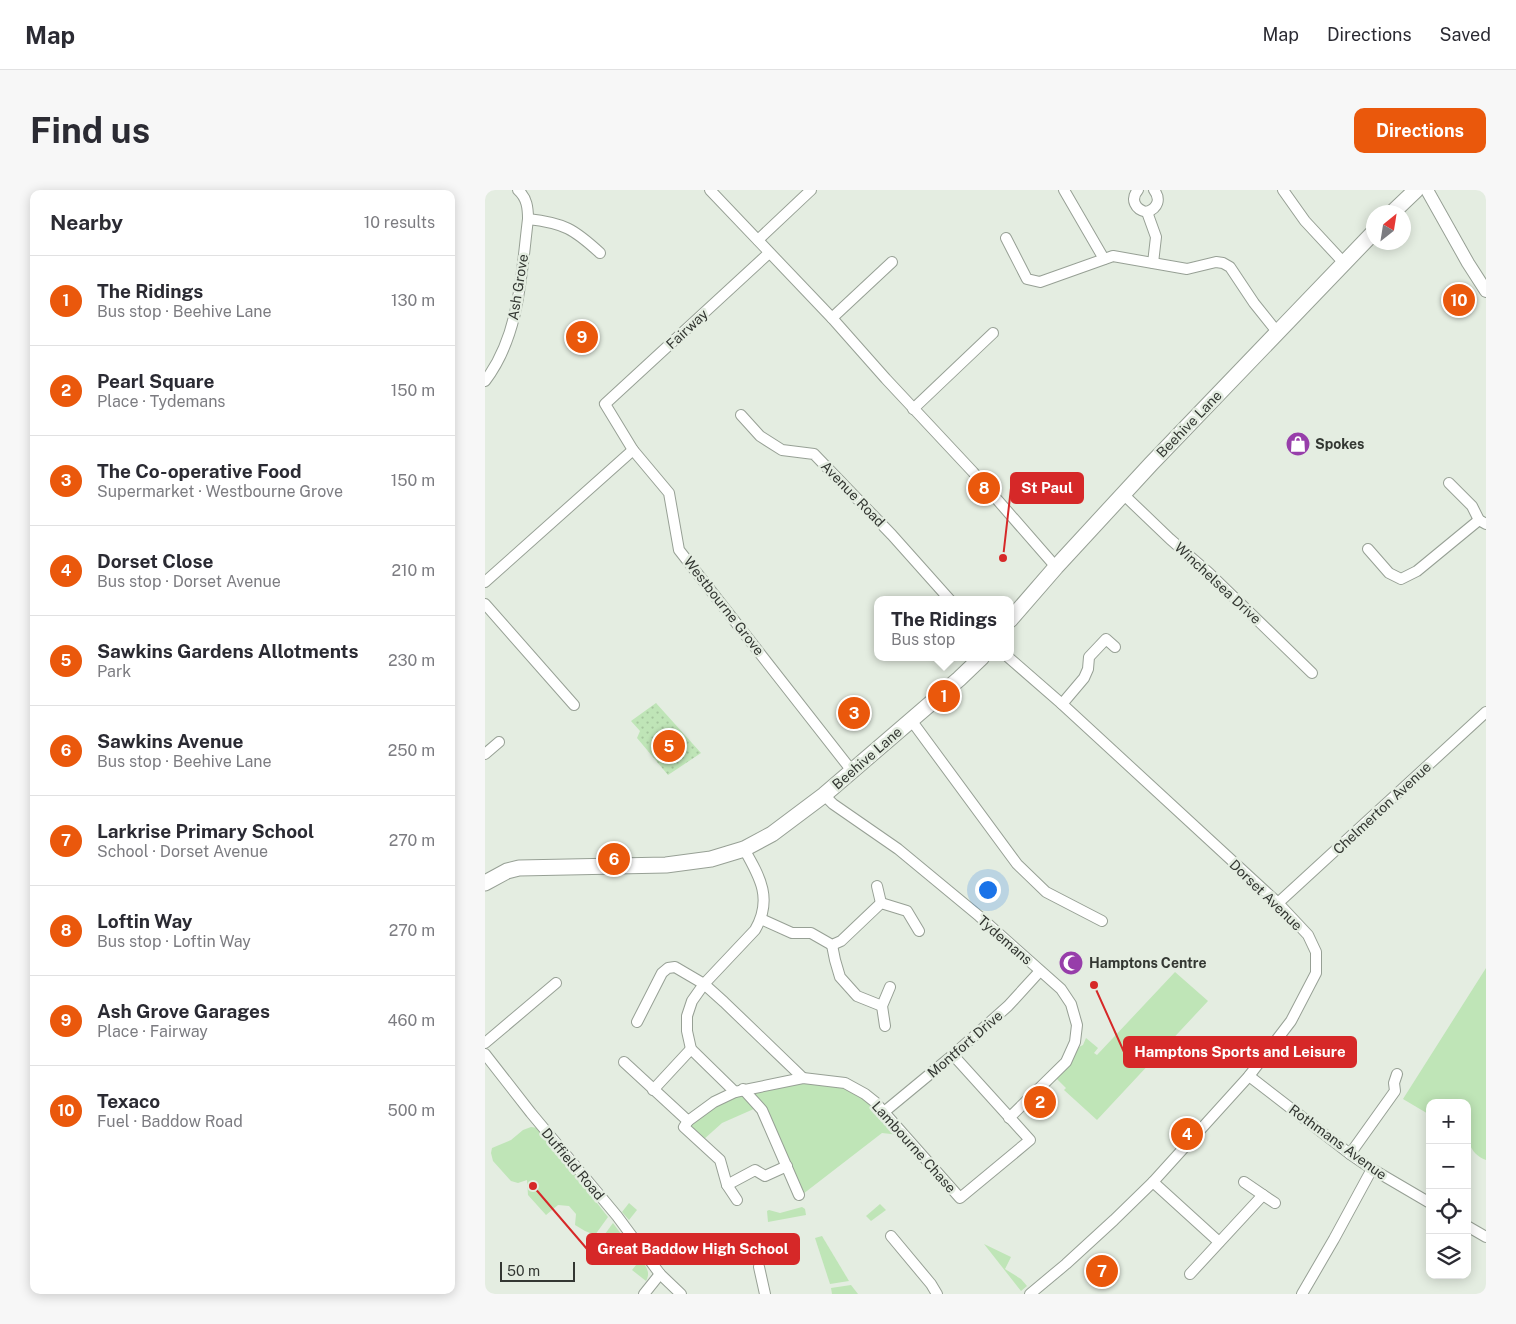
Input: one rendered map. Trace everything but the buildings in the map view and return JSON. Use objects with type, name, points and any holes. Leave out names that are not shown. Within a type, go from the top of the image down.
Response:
[{"type":"main road","points":[[1400,205],[1416,190]]},
{"type":"main road","name":"Beehive Lane","points":[[1014,615],[1123,494],[1366,240]]},
{"type":"main road","name":"Beehive Lane","points":[[485,883],[507,871],[519,868],[666,865],[711,859],[744,849],[772,834],[824,795],[977,661]]},
{"type":"street","name":"Ash Grove","points":[[485,381],[498,361],[513,323],[529,219],[526,200],[518,190]]},
{"type":"street","points":[[710,190],[973,472],[1056,568]]},
{"type":"street","points":[[758,240],[811,190]]},
{"type":"street","points":[[1064,190],[1104,259]]},
{"type":"street","points":[[1138,190],[1134,195],[1135,205],[1147,212],[1154,209],[1158,203],[1157,194],[1154,190]]},
{"type":"street","points":[[1283,190],[1305,221],[1345,263]]},
{"type":"street","points":[[1427,190],[1486,291]]},
{"type":"street","points":[[1147,212],[1156,237],[1153,263]]},
{"type":"street","points":[[529,219],[563,226],[577,233],[600,253]]},
{"type":"street","points":[[1006,238],[1027,279],[1041,282],[1113,256],[1187,269],[1215,262],[1223,263],[1230,267],[1254,303],[1278,333]]},
{"type":"street","name":"Fairway","points":[[605,404],[769,253]]},
{"type":"street","points":[[831,318],[892,262]]},
{"type":"street","points":[[913,409],[993,333]]},
{"type":"street","name":"Westbourne Grove","points":[[605,404],[633,450],[669,492],[679,550],[852,771]]},
{"type":"street","name":"Avenue Road","points":[[741,414],[760,436],[782,450],[815,454],[946,596]]},
{"type":"street","points":[[485,582],[633,450]]},
{"type":"street","points":[[1368,549],[1389,573],[1401,579],[1417,571],[1483,522],[1472,506],[1449,483]]},
{"type":"street","name":"Winchelsea Drive","points":[[1123,494],[1235,597],[1312,673]]},
{"type":"street","points":[[485,604],[574,705]]},
{"type":"street","points":[[1062,704],[1084,678],[1088,669],[1089,657],[1106,639],[1115,647]]},
{"type":"street","name":"Dorset Avenue","points":[[1013,661],[1062,704],[1278,903],[1308,935],[1316,952],[1316,973],[1291,1021],[1249,1076],[1153,1182],[1066,1264],[1030,1294]]},
{"type":"street","name":"Chelmerton Avenue","points":[[1278,903],[1486,712]]},
{"type":"street","points":[[911,720],[1017,864],[1046,892],[1102,921]]},
{"type":"street","points":[[485,754],[499,742]]},
{"type":"street","name":"Tydemans","points":[[824,795],[833,804],[898,849],[979,916],[1061,989],[1071,1004],[1077,1025],[1075,1042],[1066,1062],[1009,1118]]},
{"type":"street","points":[[744,849],[755,868],[765,898],[761,920],[755,930],[704,984],[692,1001],[687,1016],[687,1031],[691,1049],[705,1064],[762,1110],[799,1195]]},
{"type":"street","points":[[877,886],[881,903]]},
{"type":"street","points":[[832,945],[841,941],[881,903]]},
{"type":"street","points":[[881,903],[907,911],[919,931]]},
{"type":"street","points":[[761,920],[792,933],[811,933],[832,945],[841,977],[857,996],[882,1006]]},
{"type":"street","points":[[637,1022],[662,973],[668,968],[675,967],[704,984],[803,1078]]},
{"type":"street","name":"Montfort Drive","points":[[884,1112],[953,1055],[1008,1006],[1040,971]]},
{"type":"street","points":[[485,1043],[556,983]]},
{"type":"street","points":[[885,1026],[882,1006],[890,987]]},
{"type":"street","points":[[653,1090],[691,1049]]},
{"type":"street","name":"Duffield Road","points":[[485,1054],[617,1216],[660,1274],[681,1294]]},
{"type":"street","points":[[953,1055],[1009,1118]]},
{"type":"street","points":[[624,1062],[688,1122],[684,1127],[719,1160],[727,1185],[737,1200]]},
{"type":"street","points":[[1350,1154],[1395,1091],[1394,1083],[1397,1074]]},
{"type":"street","name":"Rothmans Avenue","points":[[1249,1076],[1371,1169],[1426,1201]]},
{"type":"street","name":"Lambourne Chase","points":[[688,1122],[714,1102],[739,1090],[803,1078],[845,1083],[865,1094],[884,1112],[960,1198],[1030,1140],[1009,1118]]},
{"type":"street","points":[[727,1185],[755,1170],[765,1176],[787,1166]]},
{"type":"street","points":[[1305,1293],[1371,1169]]},
{"type":"street","points":[[1153,1182],[1219,1242]]},
{"type":"street","points":[[1244,1182],[1275,1203]]},
{"type":"street","points":[[1190,1274],[1263,1194]]},
{"type":"street","points":[[1471,1228],[1486,1237]]},
{"type":"street","points":[[891,1236],[931,1284],[937,1294]]},
{"type":"street","points":[[759,1268],[765,1294]]},
{"type":"street","points":[[644,1294],[660,1274]]},
{"type":"green space","points":[[656,703],[701,753],[668,775],[637,738],[640,731],[631,721]]},
{"type":"green space","points":[[1486,968],[1486,1160],[1478,1156],[1471,1147],[1471,1099],[1426,1099],[1426,1113],[1403,1099]]},
{"type":"green space","points":[[1175,972],[1208,1001],[1097,1120],[1064,1090],[1066,1088],[1056,1078],[1070,1064],[1077,1048],[1083,1045],[1086,1038],[1098,1048],[1094,1053],[1097,1055]]},
{"type":"green space","points":[[810,1083],[845,1086],[853,1093],[863,1095],[900,1135],[882,1133],[803,1194],[750,1090]]},
{"type":"green space","points":[[741,1092],[756,1108],[722,1123],[703,1140],[692,1130],[691,1125],[699,1116]]},
{"type":"green space","points":[[531,1127],[538,1128],[608,1217],[595,1235],[575,1225],[576,1214],[569,1206],[558,1205],[546,1215],[528,1195],[527,1180],[518,1183],[511,1181],[493,1161],[492,1148],[511,1140],[523,1130]]},
{"type":"green space","points":[[629,1203],[637,1210],[629,1220],[622,1212]]},
{"type":"green space","points":[[880,1204],[886,1210],[871,1221],[866,1216]]},
{"type":"green space","points":[[802,1207],[805,1209],[806,1215],[768,1222],[767,1211],[769,1210],[780,1213]]},
{"type":"green space","points":[[613,1223],[624,1238],[613,1247],[605,1234]]},
{"type":"green space","points":[[822,1236],[849,1281],[830,1284],[815,1238]]},
{"type":"green space","points":[[984,1244],[1011,1257],[1005,1269],[1021,1279],[1027,1286],[1021,1291]]},
{"type":"green space","points":[[641,1259],[648,1272],[646,1281],[632,1270]]},
{"type":"green space","points":[[851,1285],[858,1294],[832,1294],[831,1288]]},
{"type":"place","name":"Texaco","points":[[1459,300]]},
{"type":"place","name":"Ash Grove Garages","points":[[582,337]]},
{"type":"place","name":"Spokes","points":[[1298,444]]},
{"type":"place","name":"Loftin Way","points":[[984,488]]},
{"type":"place","name":"St Paul","points":[[1003,558]]},
{"type":"place","name":"The Ridings","points":[[944,696]]},
{"type":"place","name":"The Co-operative Food","points":[[854,713]]},
{"type":"place","name":"Sawkins Gardens Allotments","points":[[669,746]]},
{"type":"place","name":"Sawkins Avenue","points":[[614,859]]},
{"type":"place","name":"Hamptons Centre","points":[[1071,963]]},
{"type":"place","name":"Hamptons Sports and Leisure","points":[[1094,985]]},
{"type":"place","name":"Pearl Square","points":[[1040,1102]]},
{"type":"place","name":"Dorset Close","points":[[1187,1134]]},
{"type":"place","name":"Great Baddow High School","points":[[533,1186]]},
{"type":"place","name":"Larkrise Primary School","points":[[1102,1271]]}]
